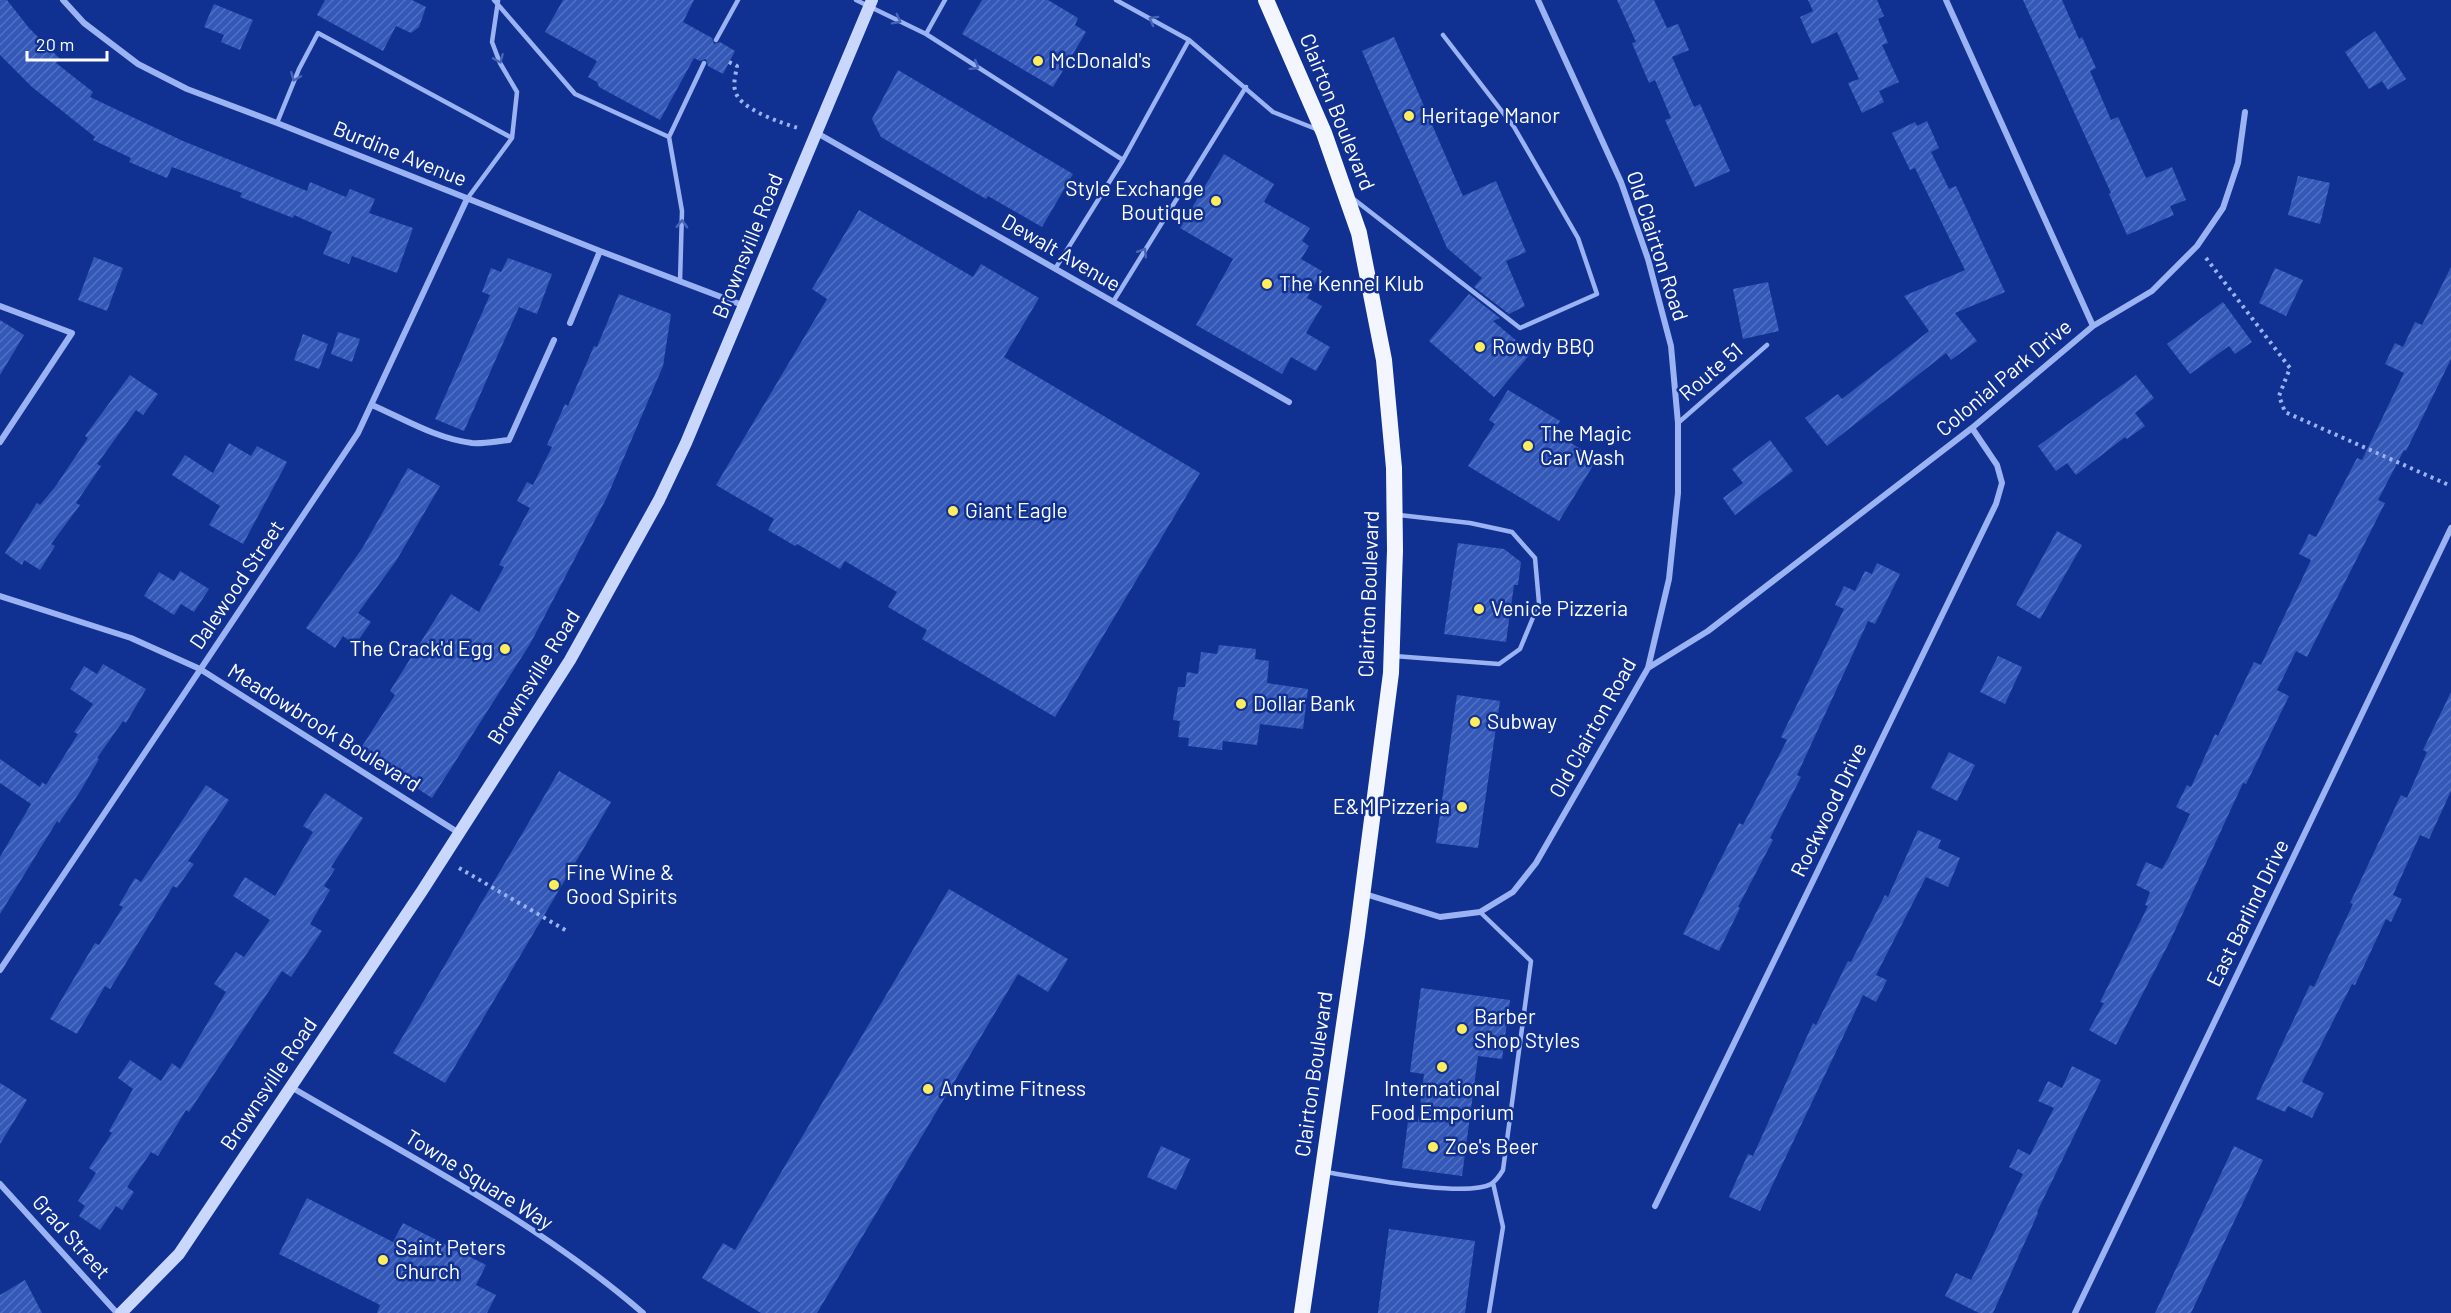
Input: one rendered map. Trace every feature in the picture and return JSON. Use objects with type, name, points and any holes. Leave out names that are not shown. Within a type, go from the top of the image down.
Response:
[{"type":"highway","name":"Clairton Boulevard","points":[[1266,0],[1324,133],[1359,233],[1384,360],[1394,468],[1392,656],[1362,893],[1302,1313]]},
{"type":"main road","name":"Brownsville Road","points":[[119,1313],[179,1254],[443,858],[570,660],[659,500],[686,443],[870,3]]},
{"type":"street","name":"Burdine Avenue","points":[[63,0],[84,23],[138,64],[187,89],[745,306]]},
{"type":"street","name":"Old Clairton Road","points":[[1362,893],[1440,917],[1480,912],[1513,892],[1536,863],[1648,668],[1669,579],[1678,493],[1678,423],[1671,346],[1648,259],[1621,182],[1538,0]]},
{"type":"street","name":"Colonial Park Drive","points":[[1648,668],[1708,631],[1972,429],[2093,326],[1946,0]]},
{"type":"street","points":[[2093,326],[2152,291],[2197,246],[2223,208],[2238,163],[2245,112]]},
{"type":"street","name":"Dewalt Avenue","points":[[816,133],[1289,402]]},
{"type":"street","name":"Dalewood Street","points":[[0,970],[358,433],[467,199]]},
{"type":"street","points":[[570,323],[600,251]]},
{"type":"street","points":[[0,306],[72,333],[0,442]]},
{"type":"street","points":[[372,405],[458,440],[474,443],[509,440],[554,340]]},
{"type":"street","name":"Rockwood Drive","points":[[1655,1206],[1996,504],[2002,483],[1997,465],[1972,429]]},
{"type":"street","name":"East Barlind Drive","points":[[2074,1313],[2451,528]]},
{"type":"street","name":"Meadowbrook Boulevard","points":[[0,596],[131,638],[200,669],[459,833]]},
{"type":"street","name":"Towne Square Way","points":[[290,1086],[501,1210],[603,1278],[643,1313]]},
{"type":"street","name":"Grad Street","points":[[0,1184],[119,1313]]},
{"type":"lane","points":[[716,40],[738,0]]},
{"type":"lane","points":[[855,0],[870,3],[926,34],[1123,160]]},
{"type":"lane","points":[[926,34],[945,0]]},
{"type":"lane","points":[[1116,0],[1189,40],[1273,112],[1324,133]]},
{"type":"lane","points":[[497,1],[575,93],[669,137]]},
{"type":"lane","points":[[467,199],[512,138],[517,92],[500,63],[492,42],[497,1]]},
{"type":"lane","points":[[277,123],[299,69],[318,33],[512,138]]},
{"type":"lane","points":[[1345,191],[1520,328],[1597,294],[1578,238],[1514,127],[1443,35]]},
{"type":"lane","points":[[1055,270],[1123,160],[1189,40]]},
{"type":"lane","points":[[680,282],[682,212],[669,137],[704,63]]},
{"type":"lane","points":[[1113,302],[1246,87]]},
{"type":"lane","name":"Route 51","points":[[1678,423],[1767,345]]},
{"type":"lane","points":[[1392,656],[1499,664],[1520,649],[1539,603],[1535,558],[1512,532],[1470,523],[1395,514]]},
{"type":"lane","points":[[1322,1172],[1459,1190],[1483,1187],[1493,1183],[1503,1170],[1531,961],[1480,912]]},
{"type":"lane","points":[[1489,1313],[1503,1227],[1493,1183]]},
{"type":"path","points":[[729,62],[737,66],[735,90],[740,102],[774,120],[816,133]]},
{"type":"path","points":[[2197,246],[2290,368],[2278,396],[2285,412],[2451,486]]},
{"type":"path","points":[[443,858],[567,931]]},
{"type":"building","points":[[0,0],[7,0],[29,28],[60,59],[56,63],[93,92],[90,97],[183,141],[307,191],[310,182],[346,197],[350,189],[375,199],[369,213],[413,228],[397,273],[352,256],[349,264],[323,254],[332,232],[294,215],[293,218],[240,197],[242,193],[172,167],[167,178],[129,162],[131,158],[93,140],[95,137],[32,87],[0,55]]},
{"type":"building","points":[[325,0],[412,0],[426,7],[419,27],[411,33],[396,26],[383,51],[317,15]]},
{"type":"building","points":[[563,0],[694,0],[683,22],[712,38],[714,44],[720,42],[735,51],[723,74],[708,66],[706,59],[700,61],[694,58],[660,120],[599,87],[597,82],[588,77],[597,61],[545,32]]},
{"type":"building","name":"McDonald's","points":[[982,0],[1048,0],[1078,18],[1075,25],[1086,32],[1053,87],[962,34]]},
{"type":"building","points":[[1617,0],[1654,0],[1667,28],[1678,24],[1689,50],[1672,57],[1694,107],[1700,104],[1730,171],[1695,187],[1665,120],[1671,118],[1655,80],[1649,83],[1632,43],[1636,42]]},
{"type":"building","points":[[1808,0],[1877,0],[1884,16],[1878,19],[1888,43],[1882,45],[1899,82],[1879,91],[1884,102],[1862,113],[1848,83],[1859,79],[1837,32],[1812,44],[1800,17],[1813,11]]},
{"type":"building","points":[[2023,0],[2062,0],[2079,39],[2082,37],[2096,68],[2090,71],[2111,120],[2118,117],[2146,178],[2172,167],[2186,200],[2170,206],[2174,215],[2127,235],[2109,194],[2111,193]]},
{"type":"building","points":[[214,4],[253,20],[240,50],[221,42],[224,35],[204,27]]},
{"type":"building","points":[[2375,31],[2406,79],[2388,90],[2382,81],[2369,89],[2345,52]]},
{"type":"building","name":"Heritage Manor","points":[[1394,37],[1463,196],[1496,181],[1526,252],[1506,261],[1525,306],[1509,314],[1474,287],[1482,278],[1447,248],[1362,51]]},
{"type":"building","points":[[898,70],[1073,174],[1042,227],[988,196],[986,199],[881,137],[872,119]]},
{"type":"building","points":[[1927,121],[1939,148],[1931,152],[1949,189],[1956,186],[2005,292],[1955,313],[1977,341],[1951,360],[1946,353],[1827,446],[1805,418],[1838,394],[1842,399],[1929,331],[1904,296],[1965,270],[1915,168],[1910,170],[1892,133],[1915,122],[1917,126]]},
{"type":"building","name":"The Kennel Klub","points":[[1224,154],[1274,184],[1264,202],[1310,228],[1302,241],[1309,246],[1301,259],[1322,271],[1307,298],[1322,306],[1306,333],[1330,347],[1316,371],[1291,357],[1282,374],[1196,325],[1233,259],[1180,228]]},
{"type":"building","points":[[2298,176],[2330,183],[2320,224],[2288,215]]},
{"type":"building","points":[[859,210],[973,277],[981,264],[1039,298],[1004,357],[1200,473],[1055,717],[922,639],[927,630],[888,607],[897,592],[845,561],[840,569],[797,544],[795,546],[768,530],[774,519],[716,485],[827,299],[812,289]]},
{"type":"building","points":[[94,257],[123,268],[107,311],[78,300]]},
{"type":"building","points":[[508,258],[552,274],[537,314],[519,307],[464,431],[435,419],[490,295],[482,292],[491,268],[501,272]]},
{"type":"building","points":[[2451,267],[2451,359],[2406,451],[2404,450],[2378,500],[2385,503],[2307,657],[2296,651],[2277,690],[2289,696],[2246,784],[2243,783],[2169,943],[2116,1045],[2089,1030],[2104,1003],[2100,1002],[2148,906],[2145,905],[2150,892],[2136,885],[2146,862],[2162,869],[2169,857],[2190,814],[2176,807],[2187,785],[2191,787],[2215,734],[2218,736],[2254,662],[2261,665],[2311,560],[2299,554],[2309,534],[2316,537],[2357,458],[2362,460],[2404,373],[2385,364],[2395,343],[2403,347],[2415,322],[2422,325]]},
{"type":"building","points":[[2275,268],[2303,280],[2286,316],[2259,303]]},
{"type":"building","points":[[1768,282],[1779,331],[1743,339],[1733,289]]},
{"type":"building","points":[[619,294],[671,314],[663,366],[607,497],[530,644],[432,798],[359,751],[395,695],[390,691],[451,594],[479,612],[504,567],[499,565],[530,508],[517,501],[527,482],[533,485],[552,447],[547,445],[565,404],[568,406],[594,346],[597,347]]},
{"type":"building","name":"Rowdy BBQ","points":[[1469,294],[1500,318],[1493,321],[1531,353],[1494,397],[1429,341]]},
{"type":"building","points":[[2223,302],[2252,342],[2235,354],[2229,346],[2190,374],[2167,344]]},
{"type":"building","points":[[0,320],[24,335],[0,375]]},
{"type":"building","points":[[338,332],[360,339],[352,362],[331,354]]},
{"type":"building","points":[[303,334],[328,344],[319,369],[294,360]]},
{"type":"building","points":[[130,375],[158,394],[143,415],[136,410],[97,464],[101,466],[76,503],[80,505],[51,544],[55,546],[40,570],[24,560],[22,565],[5,553],[37,503],[40,505],[55,487],[88,438],[85,436]]},
{"type":"building","points":[[2136,375],[2154,398],[2135,413],[2145,426],[2127,439],[2125,437],[2076,475],[2067,463],[2056,471],[2038,446]]},
{"type":"building","name":"The Magic Car Wash","points":[[1508,390],[1560,421],[1553,432],[1597,459],[1559,521],[1468,466],[1495,424],[1489,420]]},
{"type":"building","points":[[1770,440],[1793,471],[1735,515],[1723,498],[1743,483],[1732,469]]},
{"type":"building","points":[[229,443],[251,456],[257,446],[287,462],[243,544],[209,525],[220,506],[172,475],[185,455],[213,473]]},
{"type":"building","points":[[408,468],[440,486],[396,561],[358,613],[371,622],[355,645],[343,636],[335,648],[306,628],[363,547]]},
{"type":"building","points":[[2057,531],[2082,545],[2040,619],[2016,605]]},
{"type":"building","name":"Venice Pizzeria","points":[[1458,543],[1504,549],[1521,562],[1518,585],[1514,585],[1506,642],[1444,634]]},
{"type":"building","points":[[1877,563],[1900,574],[1875,624],[1868,621],[1797,775],[1801,777],[1770,838],[1773,840],[1738,907],[1740,908],[1719,951],[1683,934],[1739,823],[1743,825],[1787,740],[1781,737],[1844,609],[1835,605],[1844,586],[1855,591],[1865,571],[1872,574]]},
{"type":"building","points":[[180,571],[209,589],[194,612],[181,604],[174,615],[144,596],[159,572],[174,581]]},
{"type":"building","name":"Dollar Bank","points":[[1219,645],[1256,649],[1255,659],[1269,661],[1267,683],[1308,689],[1303,729],[1260,724],[1257,745],[1223,741],[1222,750],[1188,746],[1189,738],[1178,737],[1180,721],[1173,720],[1178,687],[1185,687],[1187,672],[1198,674],[1201,652],[1217,654]]},
{"type":"building","points":[[1998,656],[2022,667],[2005,704],[1980,692]]},
{"type":"building","points":[[103,664],[146,689],[126,723],[123,721],[97,758],[99,759],[81,790],[59,823],[57,821],[0,914],[0,857],[31,804],[0,783],[0,759],[40,787],[42,782],[46,785],[78,734],[74,732],[93,704],[70,689],[84,666],[97,674]]},
{"type":"building","points":[[2451,692],[2451,791],[2429,839],[2420,835],[2393,895],[2402,899],[2391,922],[2386,919],[2355,985],[2352,984],[2302,1082],[2324,1093],[2312,1118],[2288,1106],[2285,1112],[2256,1099],[2310,985],[2314,987],[2353,904],[2350,903],[2401,795],[2407,798],[2427,752],[2423,750]]},
{"type":"building","points":[[1457,695],[1500,701],[1478,848],[1436,843]]},
{"type":"building","points":[[1949,752],[1975,765],[1957,801],[1931,788]]},
{"type":"building","points":[[559,771],[611,802],[445,1083],[393,1053]]},
{"type":"building","points":[[206,785],[229,800],[188,861],[194,864],[177,888],[173,886],[110,989],[105,986],[77,1034],[50,1019],[95,943],[99,945],[123,907],[119,905],[135,878],[141,882]]},
{"type":"building","points":[[325,793],[363,818],[331,867],[335,869],[324,886],[330,890],[310,924],[322,931],[291,977],[282,971],[189,1112],[186,1110],[158,1156],[151,1152],[127,1187],[134,1192],[122,1210],[116,1206],[100,1230],[79,1216],[85,1206],[78,1201],[96,1173],[89,1168],[112,1133],[109,1131],[133,1089],[118,1078],[130,1060],[161,1081],[172,1063],[180,1069],[226,992],[214,984],[236,952],[244,957],[270,920],[233,896],[245,877],[275,896],[313,832],[303,826]]},
{"type":"building","points":[[1918,830],[1941,840],[1938,848],[1960,858],[1948,887],[1926,877],[1876,975],[1887,980],[1876,1002],[1863,995],[1760,1211],[1729,1197],[1748,1154],[1753,1156],[1813,1023],[1816,1025],[1885,895],[1888,897]]},
{"type":"building","points":[[949,889],[1068,959],[1048,992],[1018,974],[817,1313],[761,1313],[702,1278],[723,1243],[735,1250]]},
{"type":"building","points":[[1421,988],[1510,1000],[1502,1059],[1478,1056],[1462,1176],[1402,1168],[1408,1121],[1418,1122],[1424,1074],[1410,1072]]},
{"type":"building","points":[[2072,1066],[2101,1080],[2037,1212],[1993,1313],[1979,1313],[1945,1296],[1956,1273],[1971,1280],[2023,1174],[2009,1167],[2018,1149],[2030,1155],[2054,1108],[2038,1101],[2048,1081],[2062,1088]]},
{"type":"building","points":[[0,1083],[27,1100],[0,1144]]},
{"type":"building","points":[[1161,1146],[1190,1159],[1176,1190],[1147,1177]]},
{"type":"building","points":[[2234,1146],[2263,1160],[2191,1313],[2155,1313]]},
{"type":"building","name":"Saint Peters Church","points":[[307,1198],[393,1242],[403,1223],[486,1265],[476,1285],[496,1295],[487,1313],[377,1313],[380,1305],[279,1254]]},
{"type":"building","points":[[1389,1229],[1475,1241],[1465,1313],[1378,1313]]},
{"type":"building","points":[[25,1280],[42,1313],[0,1313],[0,1295]]},
{"type":"place","name":"McDonald's","points":[[1038,61]]},
{"type":"place","name":"Heritage Manor","points":[[1409,116]]},
{"type":"place","name":"Style Exchange Boutique","points":[[1216,201]]},
{"type":"place","name":"The Kennel Klub","points":[[1267,284]]},
{"type":"place","name":"Rowdy BBQ","points":[[1480,347]]},
{"type":"place","name":"The Magic Car Wash","points":[[1528,446]]},
{"type":"place","name":"Giant Eagle","points":[[953,511]]},
{"type":"place","name":"Venice Pizzeria","points":[[1479,609]]},
{"type":"place","name":"The Crack'd Egg","points":[[505,649]]},
{"type":"place","name":"Dollar Bank","points":[[1241,704]]},
{"type":"place","name":"Subway","points":[[1475,722]]},
{"type":"place","name":"E&M Pizzeria","points":[[1462,807]]},
{"type":"place","name":"Fine Wine & Good Spirits","points":[[554,885]]},
{"type":"place","name":"Barber Shop Styles","points":[[1462,1029]]},
{"type":"place","name":"International Food Emporium","points":[[1442,1067]]},
{"type":"place","name":"Anytime Fitness","points":[[928,1089]]},
{"type":"place","name":"Zoe's Beer","points":[[1433,1147]]},
{"type":"place","name":"Saint Peters Church","points":[[383,1260]]}]
